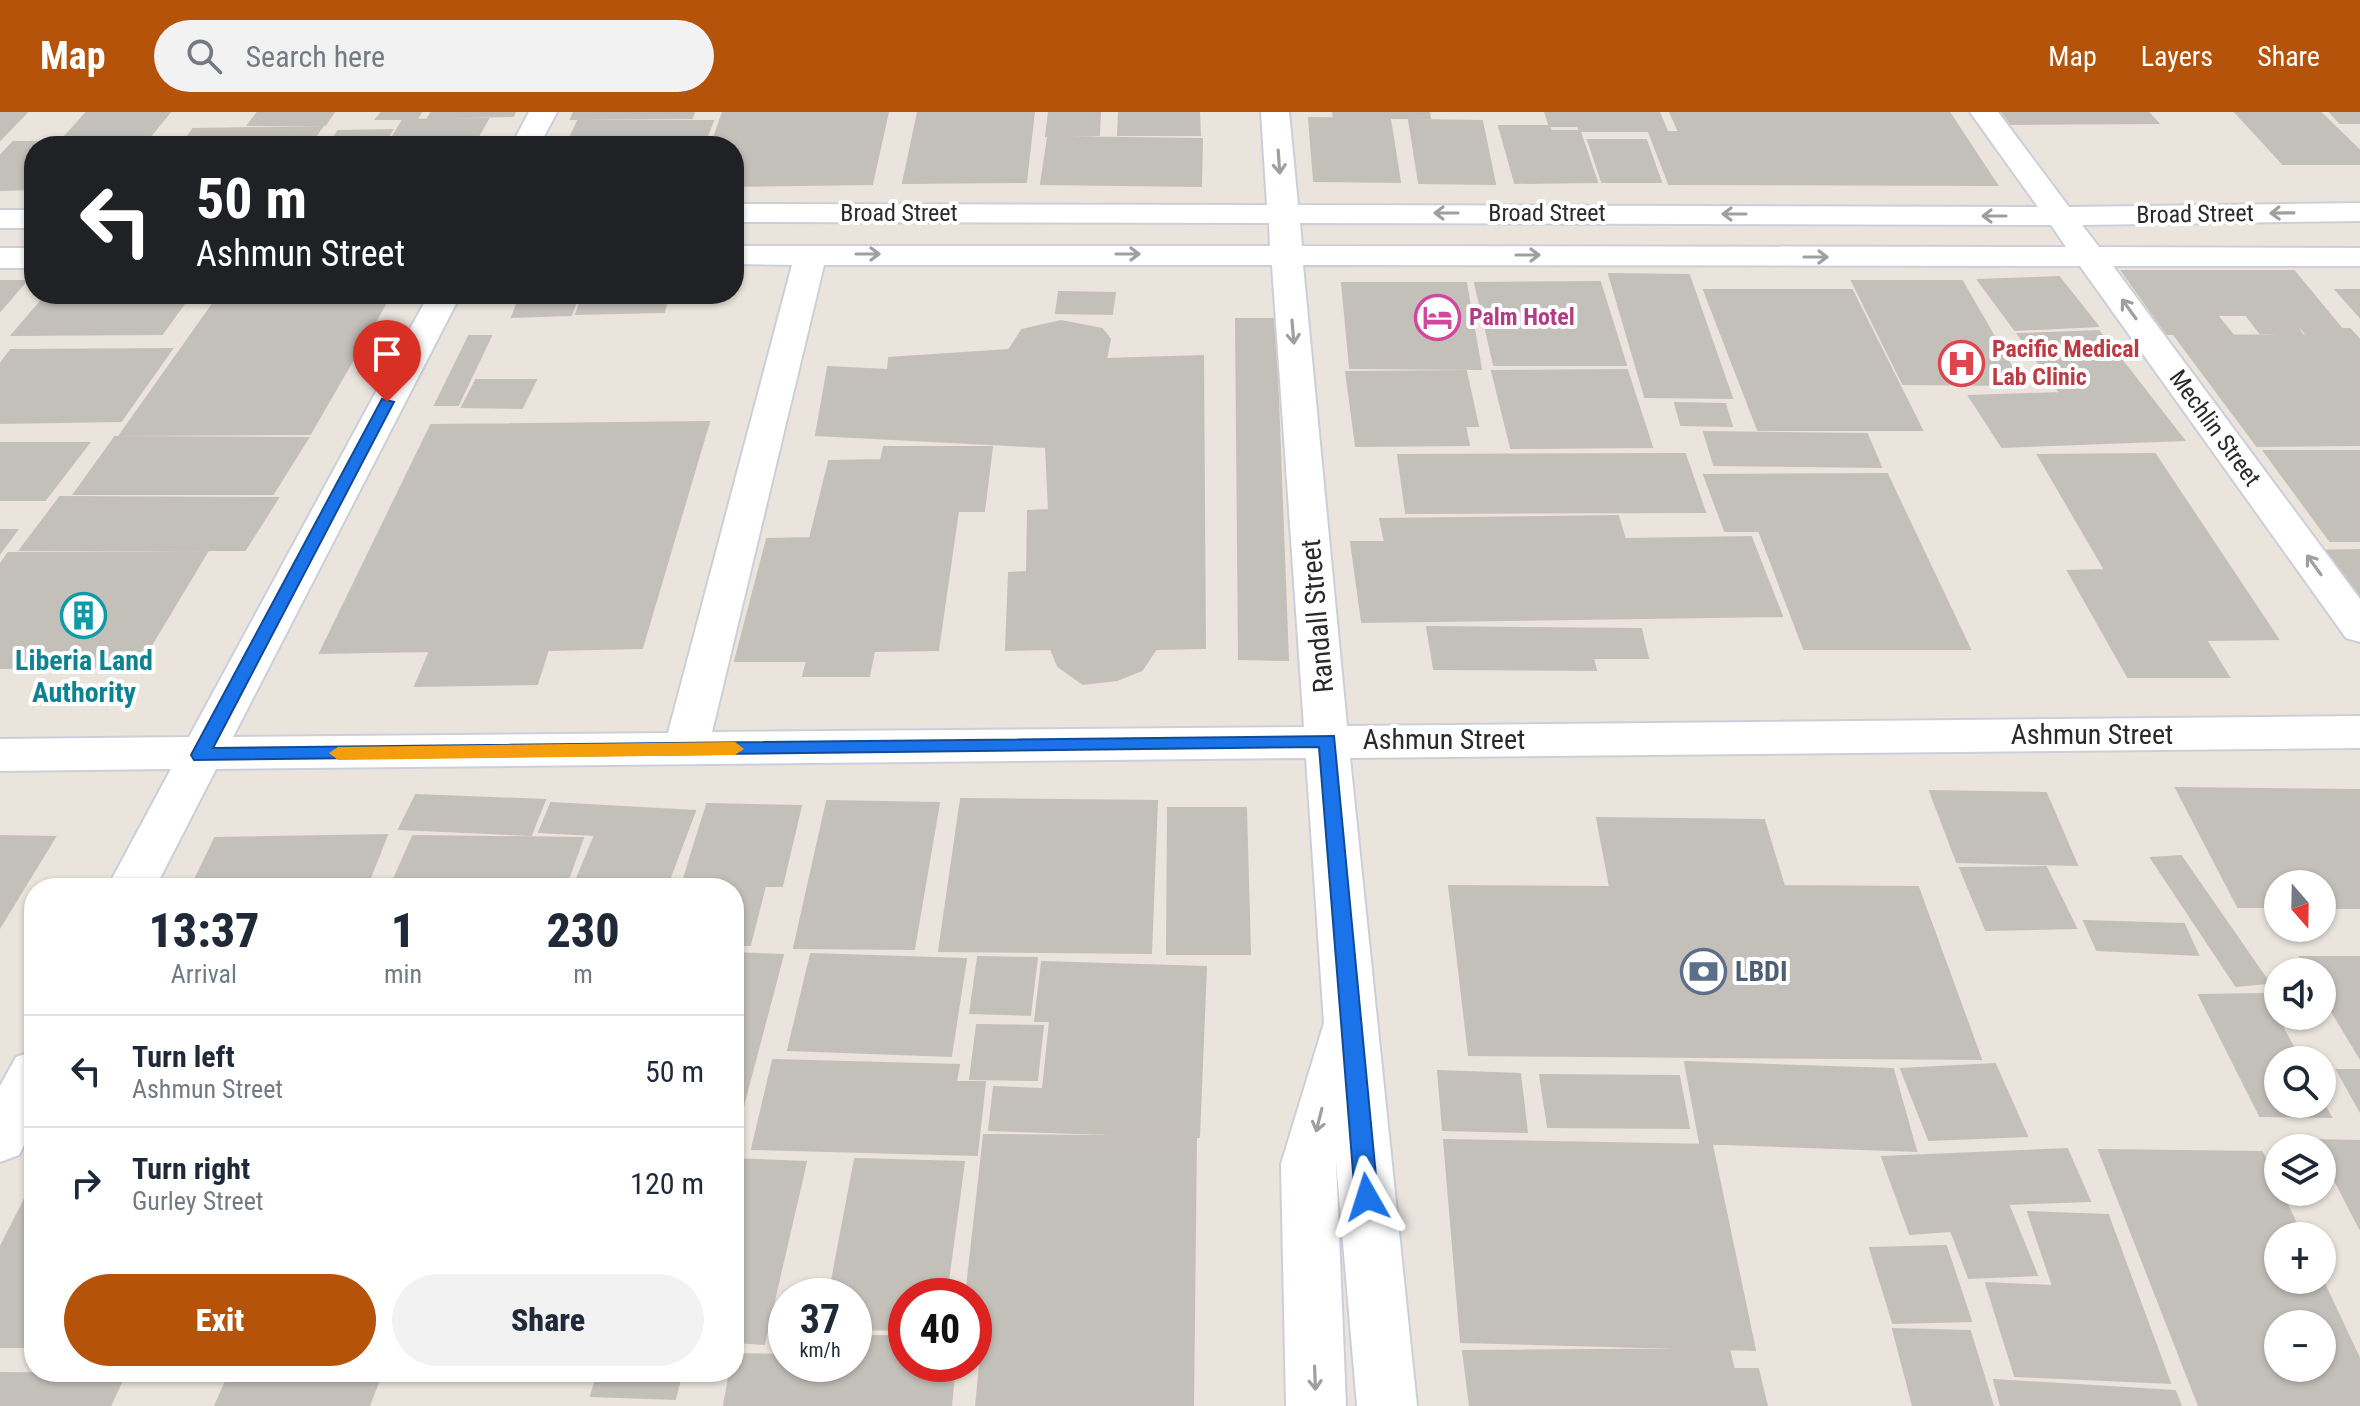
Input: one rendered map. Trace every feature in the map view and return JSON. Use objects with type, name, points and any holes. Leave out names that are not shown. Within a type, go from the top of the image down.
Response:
[{"type":"street","points":[[530,136],[543,112]]},
{"type":"street","name":"Randall Street","points":[[1275,112],[1349,1018],[1387,1406]]},
{"type":"street","name":"Mechlin Street","points":[[1984,112],[2360,628]]},
{"type":"street","name":"Broad Street","points":[[744,213],[2060,216],[2360,212]]},
{"type":"street","points":[[0,219],[24,219]]},
{"type":"street","points":[[686,749],[811,254]]},
{"type":"street","name":"Broad Street","points":[[744,255],[2360,257]]},
{"type":"street","points":[[0,258],[24,258]]},
{"type":"street","points":[[136,878],[440,304]]},
{"type":"street","name":"Ashmun Street","points":[[0,755],[2360,732]]},
{"type":"street","points":[[1316,1406],[1308,1164],[1349,1018]]},
{"type":"street","points":[[0,1138],[24,1092]]},
{"type":"building","points":[[0,112],[27,112],[0,140]]},
{"type":"building","points":[[87,112],[170,112],[150,136],[65,136]]},
{"type":"building","points":[[258,112],[334,112],[325,125],[248,125]]},
{"type":"building","points":[[382,112],[421,112],[417,119],[376,119]]},
{"type":"building","points":[[432,112],[515,112],[513,116],[428,118]]},
{"type":"building","points":[[574,112],[694,112],[692,118],[571,119]]},
{"type":"building","points":[[723,112],[888,112],[872,184],[744,186],[744,136],[715,136]]},
{"type":"building","points":[[918,112],[1034,112],[1026,182],[903,183]]},
{"type":"building","points":[[1049,112],[1100,112],[1099,135],[1046,136]]},
{"type":"building","points":[[1119,112],[1199,112],[1200,135],[1118,135]]},
{"type":"building","points":[[1333,112],[1429,112],[1430,118],[1334,118]]},
{"type":"building","points":[[1545,112],[1659,112],[1667,131],[1551,131]]},
{"type":"building","points":[[1670,112],[1949,112],[1997,185],[1669,184],[1649,132],[1679,132]]},
{"type":"building","points":[[2002,112],[2148,112],[2158,123],[2011,124]]},
{"type":"building","points":[[2235,112],[2320,112],[2360,151],[2360,164],[2283,164]]},
{"type":"building","points":[[2330,112],[2360,112],[2360,123],[2340,123]]},
{"type":"building","points":[[1309,118],[1390,119],[1400,182],[1314,181]]},
{"type":"building","points":[[488,119],[478,136],[393,136],[403,120]]},
{"type":"building","points":[[1409,120],[1482,121],[1495,184],[1419,183]]},
{"type":"building","points":[[578,121],[713,121],[707,136],[571,136]]},
{"type":"building","points":[[1499,126],[1578,126],[1597,182],[1515,183]]},
{"type":"building","points":[[322,127],[316,136],[188,136],[193,129]]},
{"type":"building","points":[[392,130],[388,136],[335,136],[338,131]]},
{"type":"building","points":[[1048,137],[1202,139],[1201,186],[1041,184]]},
{"type":"building","points":[[1588,140],[1646,140],[1661,182],[1602,182]]},
{"type":"building","points":[[13,142],[24,142],[24,189],[0,190],[0,156]]},
{"type":"building","points":[[2122,271],[2294,271],[2341,328],[2298,328],[2302,334],[2260,333],[2246,315],[2217,315],[2232,334],[2167,334]]},
{"type":"building","points":[[1609,274],[1689,275],[1732,398],[1645,397]]},
{"type":"building","points":[[2059,277],[2098,326],[2015,330],[1978,280]]},
{"type":"building","points":[[0,281],[24,281],[24,283],[0,311]]},
{"type":"building","name":"Pacific Medical Lab Clinic","points":[[1852,281],[1962,281],[2022,385],[1903,384]]},
{"type":"building","points":[[1600,282],[1626,365],[1494,365],[1475,283]]},
{"type":"building","name":"Palm Hotel","points":[[1342,283],[1466,283],[1481,369],[1350,368]]},
{"type":"building","points":[[1704,290],[1852,290],[1922,430],[1758,430]]},
{"type":"building","points":[[2336,290],[2360,290],[2360,317]]},
{"type":"building","points":[[1059,292],[1115,293],[1112,314],[1056,313]]},
{"type":"building","points":[[38,304],[184,304],[162,334],[12,335]]},
{"type":"building","points":[[213,304],[385,304],[310,434],[120,435]]},
{"type":"building","points":[[517,304],[575,304],[571,315],[512,317]]},
{"type":"building","points":[[580,304],[666,304],[664,312],[576,314]]},
{"type":"building","points":[[1236,319],[1275,319],[1288,660],[1239,659]]},
{"type":"building","points":[[1061,321],[1102,329],[1110,339],[1106,359],[1203,356],[1205,648],[1156,649],[1142,670],[1117,680],[1083,684],[1058,666],[1051,649],[1006,650],[1009,573],[1027,572],[1028,511],[1049,510],[1046,447],[816,435],[828,367],[888,370],[889,358],[1009,350],[1022,330]]},
{"type":"building","points":[[2302,329],[2350,329],[2360,340],[2360,445],[2257,446],[2175,336],[2307,335]]},
{"type":"building","points":[[2099,331],[2184,440],[2002,447],[1969,396],[2060,393],[2018,334]]},
{"type":"building","points":[[469,336],[491,336],[458,405],[435,405]]},
{"type":"building","points":[[172,349],[121,421],[0,423],[0,364],[11,350]]},
{"type":"building","points":[[1627,370],[1652,447],[1511,448],[1492,371]]},
{"type":"building","points":[[1466,371],[1478,426],[1465,426],[1469,445],[1356,446],[1346,372]]},
{"type":"building","points":[[476,380],[536,380],[522,408],[462,407]]},
{"type":"building","points":[[1675,403],[1725,404],[1732,426],[1681,425]]},
{"type":"building","points":[[709,422],[642,648],[548,650],[537,684],[415,686],[430,651],[320,653],[431,425]]},
{"type":"building","points":[[1704,432],[1867,434],[1881,467],[1714,465]]},
{"type":"building","points":[[115,437],[308,438],[273,494],[74,494]]},
{"type":"building","points":[[0,443],[89,443],[45,500],[0,500]]},
{"type":"building","points":[[884,447],[992,447],[984,511],[958,511],[938,650],[874,651],[869,676],[803,676],[807,661],[735,661],[767,539],[810,538],[829,461],[881,460]]},
{"type":"building","points":[[2264,451],[2360,451],[2360,541],[2330,541]]},
{"type":"building","points":[[1685,454],[1705,512],[1406,513],[1398,455]]},
{"type":"building","points":[[2155,454],[2278,639],[2206,640],[2229,677],[2128,677],[2068,571],[2105,570],[2038,455]]},
{"type":"building","points":[[1887,474],[1970,649],[1804,649],[1759,531],[1725,531],[1704,475]]},
{"type":"building","points":[[60,497],[278,498],[245,550],[20,550]]},
{"type":"building","points":[[1618,516],[1625,539],[1751,537],[1782,616],[1362,622],[1351,542],[1385,542],[1380,519]]},
{"type":"building","points":[[0,530],[17,530],[0,553]]},
{"type":"building","points":[[2360,550],[2360,619],[2311,551]]},
{"type":"building","name":"Liberia Land Authority","points":[[207,552],[138,667],[0,668],[0,565],[8,553]]},
{"type":"building","points":[[1427,627],[1641,629],[1648,658],[1593,658],[1596,670],[1434,669]]},
{"type":"building","points":[[2176,788],[2360,790],[2360,908],[2336,908],[2336,870],[2264,870],[2264,907],[2238,907]]},
{"type":"building","points":[[1930,791],[2046,793],[2077,865],[1957,862]]},
{"type":"building","points":[[416,795],[545,800],[531,835],[399,829]]},
{"type":"building","points":[[961,799],[1157,801],[1151,953],[939,951]]},
{"type":"building","points":[[827,801],[939,803],[914,949],[794,948]]},
{"type":"building","points":[[551,803],[695,811],[670,878],[577,878],[595,835],[539,832]]},
{"type":"building","points":[[707,804],[801,806],[782,886],[765,886],[750,945],[744,945],[744,878],[684,878]]},
{"type":"building","points":[[1168,808],[1246,808],[1250,954],[1167,954]]},
{"type":"building","name":"LBDI","points":[[1597,818],[1764,820],[1784,886],[1918,887],[1981,1059],[1469,1055],[1449,886],[1610,887]]},
{"type":"building","points":[[387,835],[370,878],[196,878],[215,838]]},
{"type":"building","points":[[0,836],[55,837],[30,878],[24,878],[24,888],[0,927]]},
{"type":"building","points":[[413,836],[583,838],[569,878],[394,878]]},
{"type":"building","points":[[2181,856],[2264,976],[2264,983],[2236,986],[2151,858]]},
{"type":"building","points":[[2046,867],[2076,928],[1986,930],[1960,868]]},
{"type":"building","points":[[2084,921],[2184,924],[2198,955],[2097,950]]},
{"type":"building","points":[[744,953],[783,955],[744,1102]]},
{"type":"building","points":[[811,954],[966,959],[951,1056],[788,1050]]},
{"type":"building","points":[[978,957],[1037,958],[1030,1015],[970,1013]]},
{"type":"building","points":[[2360,957],[2360,1058],[2336,1018],[2336,958],[2301,958]]},
{"type":"building","points":[[1042,962],[1206,967],[1199,1137],[989,1130],[994,1087],[1043,1089],[1050,1021],[1035,1021]]},
{"type":"building","points":[[2264,994],[2264,1030],[2284,1030],[2293,1046],[2264,1046],[2264,1116],[2260,1116],[2199,995]]},
{"type":"building","points":[[977,1025],[1043,1026],[1037,1080],[970,1079]]},
{"type":"building","points":[[773,1060],[959,1065],[956,1082],[985,1082],[977,1155],[752,1149]]},
{"type":"building","points":[[1685,1062],[1893,1069],[1916,1151],[1700,1143]]},
{"type":"building","points":[[1995,1064],[2027,1136],[1929,1140],[1901,1069]]},
{"type":"building","points":[[2337,1070],[2360,1070],[2360,1111]]},
{"type":"building","points":[[1438,1071],[1520,1074],[1527,1132],[1443,1130]]},
{"type":"building","points":[[1540,1075],[1679,1076],[1689,1128],[1548,1127]]},
{"type":"building","points":[[984,1135],[1196,1137],[1193,1406],[976,1406],[978,1382],[992,1382],[992,1278],[968,1278]]},
{"type":"building","points":[[1444,1140],[1712,1145],[1755,1350],[1461,1342]]},
{"type":"building","points":[[2336,1140],[2360,1141],[2360,1229],[2336,1182]]},
{"type":"building","points":[[2067,1149],[2090,1201],[2008,1204],[2037,1275],[1969,1278],[1951,1231],[1910,1234],[1882,1157]]},
{"type":"building","points":[[2099,1150],[2262,1152],[2264,1206],[2288,1206],[2295,1222],[2264,1222],[2264,1294],[2329,1294],[2360,1360],[2360,1406],[2199,1406]]},
{"type":"building","points":[[744,1159],[806,1162],[779,1278],[768,1278],[768,1327],[764,1344],[744,1343]]},
{"type":"building","points":[[855,1159],[964,1162],[948,1278],[888,1278],[888,1330],[872,1329],[872,1278],[832,1278]]},
{"type":"building","points":[[24,1201],[24,1347],[0,1347],[0,1248]]},
{"type":"building","points":[[2028,1212],[2108,1215],[2170,1383],[2015,1376],[1986,1283],[2053,1286]]},
{"type":"building","points":[[1946,1246],[1971,1321],[1893,1323],[1870,1248]]},
{"type":"building","points":[[1893,1329],[1970,1331],[1993,1406],[1913,1406]]},
{"type":"building","points":[[872,1336],[888,1336],[888,1382],[953,1382],[951,1406],[724,1406],[728,1382],[744,1382],[744,1354],[768,1355],[768,1382],[872,1382]]},
{"type":"building","points":[[1729,1349],[1734,1369],[1758,1369],[1767,1406],[1470,1406],[1463,1351]]},
{"type":"building","points":[[0,1373],[24,1373],[24,1382],[121,1382],[110,1406],[0,1406]]},
{"type":"building","points":[[1994,1380],[2175,1391],[2181,1406],[2001,1406]]},
{"type":"building","points":[[226,1382],[378,1382],[369,1406],[215,1406]]},
{"type":"building","points":[[595,1382],[679,1382],[675,1399],[591,1396]]},
{"type":"slow traffic","points":[[338,753],[735,749]]},
{"type":"place","name":"Palm Hotel","points":[[1438,317]]},
{"type":"place","name":"Pacific Medical Lab Clinic","points":[[1961,363]]},
{"type":"place","name":"Liberia Land Authority","points":[[84,616]]},
{"type":"place","name":"LBDI","points":[[1704,971]]},
{"type":"route","points":[[387,402],[200,755],[1328,740],[1349,1018],[1367,1197]]}]
